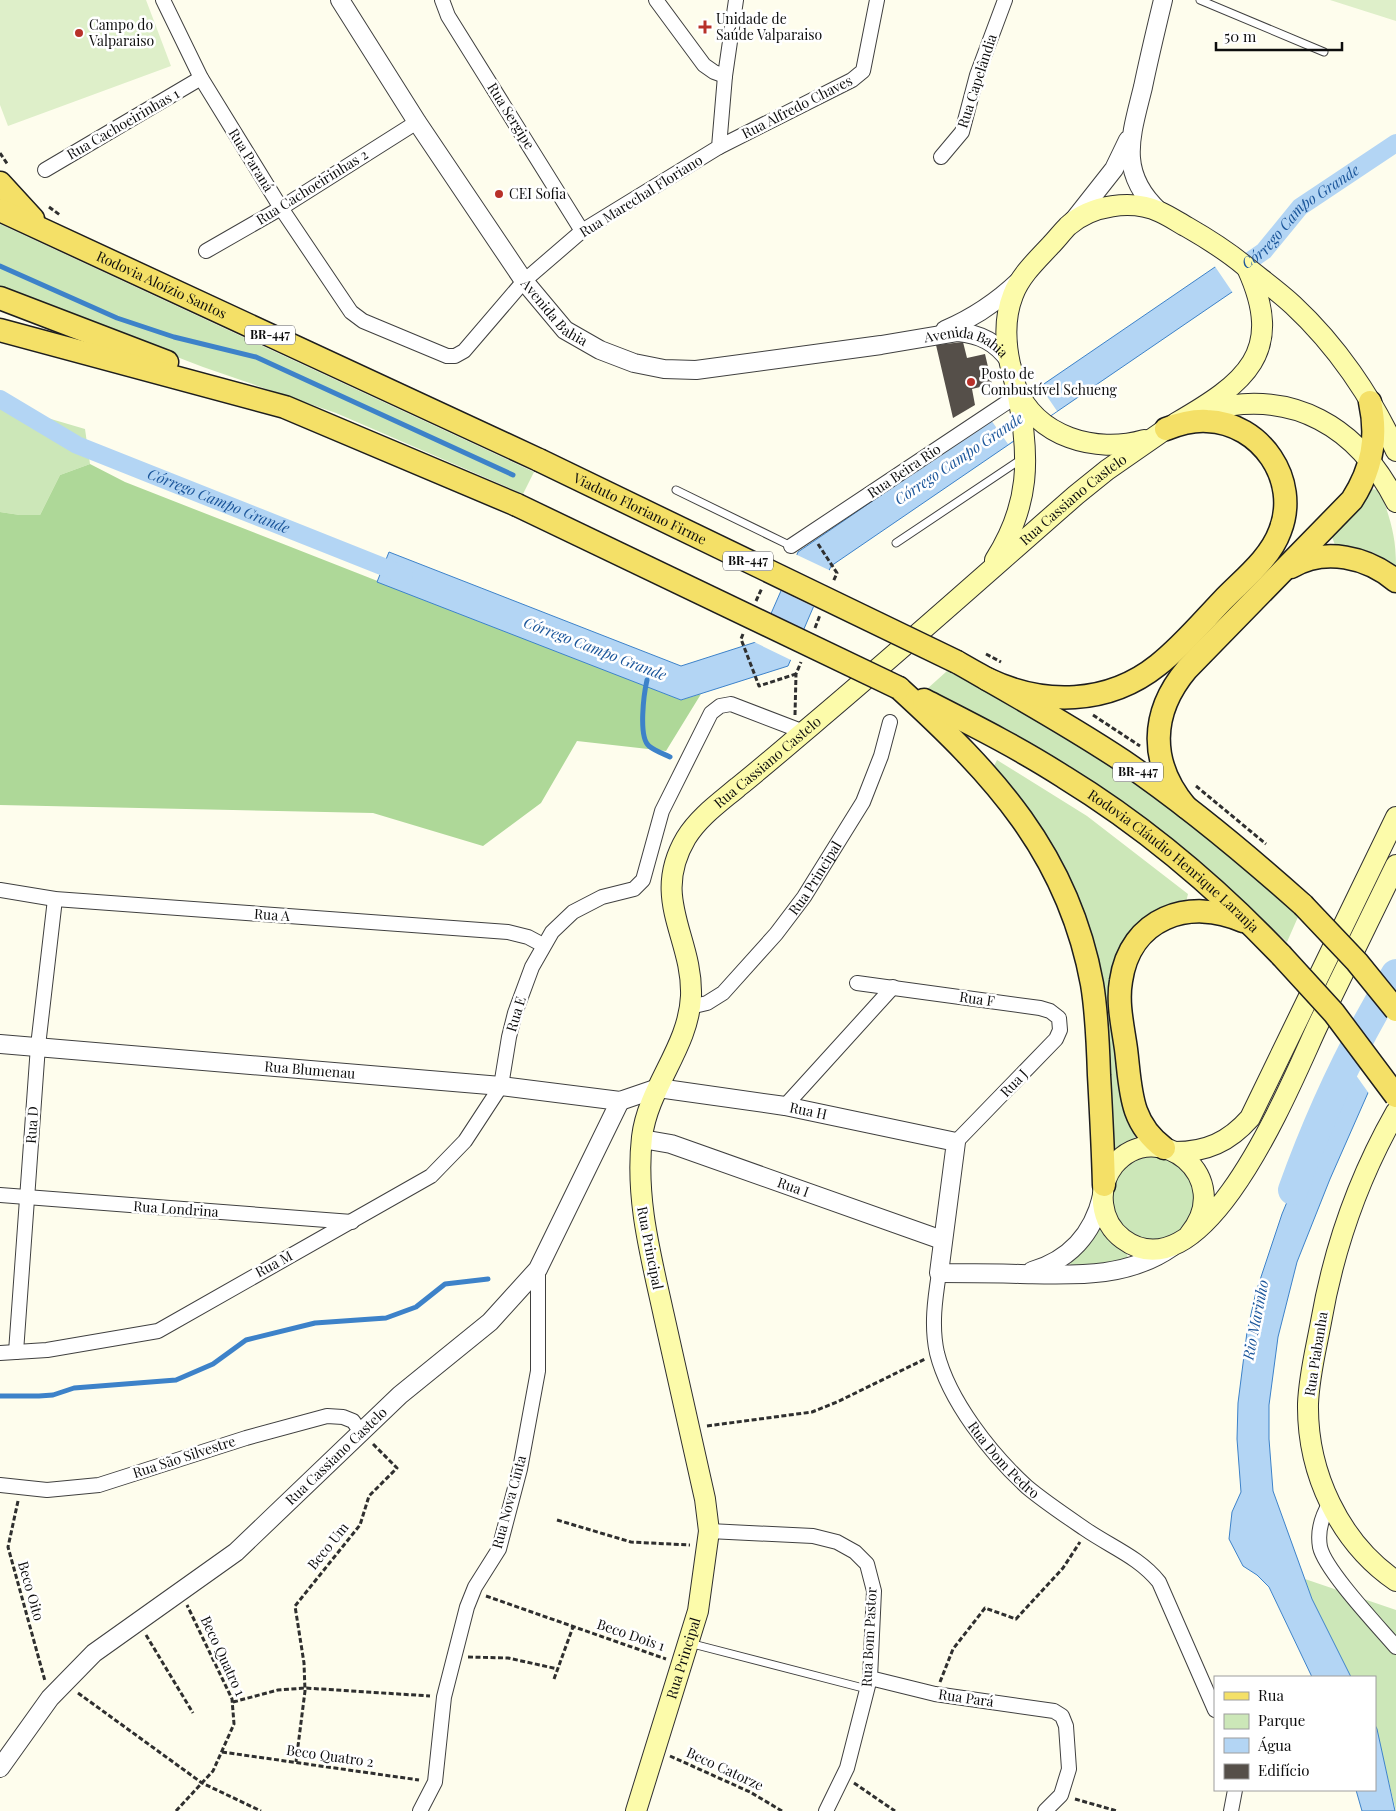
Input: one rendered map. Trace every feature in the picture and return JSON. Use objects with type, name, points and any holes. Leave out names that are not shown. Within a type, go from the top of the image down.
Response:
[{"type":"main road","points":[[0,183],[28,215],[47,231]]},
{"type":"main road","points":[[1019,281],[1069,225],[1091,212],[1116,206],[1145,207],[1160,212],[1227,251],[1254,276],[1293,305],[1341,358],[1370,402],[1396,450]]},
{"type":"main road","name":"Rodovia Aloízio Santos","points":[[0,210],[539,460]]},
{"type":"main road","points":[[1166,429],[1229,391],[1239,382],[1254,360],[1262,335],[1260,307],[1254,276]]},
{"type":"main road","name":"Rua Cassiano Castelo","points":[[983,575],[1002,549],[1016,520],[1024,488],[1027,456],[1025,433],[1019,395],[1010,360],[1006,325],[1008,310],[1019,281]]},
{"type":"main road","points":[[0,298],[285,408],[518,504],[910,695],[976,760],[1014,805],[1048,859],[1072,911],[1087,959],[1096,1011],[1104,1212],[1111,1227],[1127,1242],[1143,1248],[1160,1249],[1185,1238],[1222,1205],[1244,1174],[1396,865]]},
{"type":"main road","points":[[0,330],[285,408]]},
{"type":"main road","points":[[988,679],[1005,687],[1042,697],[1085,696],[1117,688],[1146,674],[1158,665],[1267,554],[1282,525],[1286,506],[1282,480],[1272,457],[1254,438],[1232,426],[1206,420],[1181,424],[1129,444],[1098,445],[1069,438],[1042,421],[1019,395]]},
{"type":"main road","points":[[1186,807],[1170,785],[1164,772],[1158,732],[1164,704],[1178,680],[1286,570],[1352,500],[1361,487],[1371,462],[1374,431],[1370,402]]},
{"type":"main road","points":[[1191,415],[1244,404],[1279,406],[1295,410],[1327,423],[1355,443],[1371,462],[1396,502]]},
{"type":"main road","name":"Rua Cassiano Castelo","points":[[690,1007],[688,970],[675,921],[671,894],[675,866],[687,836],[707,812],[804,732],[1076,495],[1166,429]]},
{"type":"main road","name":"Viaduto Floriano Firme","points":[[539,460],[957,662],[988,679]]},
{"type":"main road","points":[[1286,570],[1296,564],[1316,559],[1349,558],[1374,566],[1396,581]]},
{"type":"main road","name":"BR-447","points":[[988,679],[1081,734],[1186,807],[1248,857],[1303,905],[1356,962],[1396,1010]]},
{"type":"main road","name":"Rodovia Cláudio Henrique Laranja","points":[[910,695],[1008,744],[1096,798],[1187,866],[1255,928],[1281,955],[1340,1020],[1396,1096]]},
{"type":"main road","points":[[1103,1190],[1108,1174],[1122,1158],[1142,1148],[1189,1152],[1217,1145],[1230,1138],[1250,1118],[1396,817]]},
{"type":"main road","points":[[1185,1238],[1196,1226],[1204,1206],[1203,1184],[1193,1165],[1170,1150],[1144,1128],[1135,1112],[1120,993],[1126,960],[1147,930],[1161,920],[1177,913],[1214,912],[1242,920],[1255,928]]},
{"type":"main road","name":"Rua Principal","points":[[636,1811],[698,1611],[708,1538],[705,1499],[644,1227],[641,1200],[642,1139],[645,1114],[684,1030],[690,1007]]},
{"type":"main road","name":"Rua Piabanha","points":[[1396,1112],[1370,1160],[1346,1220],[1329,1282],[1310,1381],[1308,1411],[1311,1447],[1316,1469],[1330,1503],[1347,1531],[1361,1549],[1396,1580]]},
{"type":"street","name":"Rua Paraná","points":[[163,0],[201,78],[281,208],[351,312]]},
{"type":"street","name":"Avenida Bahia","points":[[340,0],[416,122],[524,281],[565,330],[581,340],[600,350],[634,363],[664,369],[696,370],[958,332],[970,333],[989,340],[1010,360]]},
{"type":"street","name":"Rua Sergipe","points":[[442,0],[448,16],[582,231]]},
{"type":"street","points":[[656,0],[704,65],[714,72],[725,76]]},
{"type":"street","points":[[719,147],[725,76],[736,0]]},
{"type":"street","name":"Rua Alfredo Chaves","points":[[719,147],[852,80],[863,71],[877,0]]},
{"type":"street","name":"Rua Capelândia","points":[[941,157],[962,132],[977,75],[1005,0]]},
{"type":"street","points":[[1160,212],[1144,195],[1134,174],[1130,152],[1132,130],[1162,0]]},
{"type":"street","name":"Rua Cachoeirinhas 1","points":[[45,170],[201,78]]},
{"type":"street","name":"Rua Cachoeirinhas 2","points":[[206,251],[281,208],[416,122]]},
{"type":"street","points":[[1069,225],[1114,169],[1132,130]]},
{"type":"street","name":"Rua Marechal Floriano","points":[[351,312],[363,321],[447,356],[455,356],[464,351],[524,281],[582,231],[719,147]]},
{"type":"street","name":"Avenida Bahia","points":[[916,338],[936,333],[975,316],[993,304],[1019,281]]},
{"type":"street","name":"Rua Beira Rio","points":[[791,546],[1019,395]]},
{"type":"street","name":"Rua E","points":[[501,1086],[515,1013],[543,944],[552,932],[573,912],[602,897],[634,889],[643,880],[662,811],[708,718],[715,709],[731,704],[804,732]]},
{"type":"street","name":"Rua Principal","points":[[690,1007],[707,1003],[723,993],[776,934],[804,897],[863,802],[878,765],[890,722]]},
{"type":"street","name":"Rua A","points":[[0,890],[54,899],[508,932],[528,937],[543,944]]},
{"type":"street","name":"Rua D","points":[[16,1352],[38,1046],[54,899]]},
{"type":"street","name":"Rua F","points":[[857,983],[1040,1008],[1050,1011],[1059,1018]]},
{"type":"street","points":[[785,1106],[893,987]]},
{"type":"street","name":"Rua J","points":[[956,1142],[1056,1039],[1060,1030],[1059,1018]]},
{"type":"street","name":"Rua Blumenau","points":[[0,1044],[501,1086],[620,1101]]},
{"type":"street","name":"Rua M","points":[[0,1353],[81,1344],[158,1331],[243,1281],[352,1222],[431,1176],[465,1141],[501,1086]]},
{"type":"street","points":[[620,1101],[658,1088]]},
{"type":"street","name":"Rua H","points":[[658,1088],[785,1106],[956,1142]]},
{"type":"street","name":"Rua Cassiano Castelo","points":[[0,1768],[50,1698],[94,1653],[236,1552],[400,1396],[490,1322],[538,1269],[620,1101]]},
{"type":"street","name":"Rua I","points":[[642,1139],[671,1144],[942,1240]]},
{"type":"street","name":"Rua Dom Pedro","points":[[956,1142],[942,1240],[934,1327],[938,1353],[954,1394],[974,1426],[997,1456],[1028,1487],[1087,1531],[1138,1561],[1159,1582],[1214,1708]]},
{"type":"street","points":[[1019,1274],[1045,1267],[1074,1248],[1094,1221],[1103,1190]]},
{"type":"street","name":"Rua Londrina","points":[[0,1195],[352,1222]]},
{"type":"street","points":[[939,1273],[1074,1276],[1122,1270],[1149,1260],[1185,1238]]},
{"type":"street","name":"Rua Nova Cinta","points":[[420,1811],[435,1782],[444,1697],[467,1607],[473,1592],[499,1549],[520,1468],[538,1371],[538,1269]]},
{"type":"street","name":"Rua São Silvestre","points":[[0,1485],[21,1489],[73,1489],[100,1485],[246,1438],[327,1416],[343,1417],[353,1421],[361,1432]]},
{"type":"street","points":[[1330,1503],[1320,1523],[1319,1535],[1323,1556],[1396,1647]]},
{"type":"street","name":"Rua Bom Pastor","points":[[708,1538],[813,1536],[837,1542],[855,1552],[867,1564],[874,1592],[869,1684],[847,1768],[826,1811]]},
{"type":"street","name":"Rua Pará","points":[[869,1684],[1054,1711],[1062,1716],[1066,1726],[1069,1769],[1067,1782],[1061,1795]]},
{"type":"street","points":[[1231,1811],[1235,1791]]},
{"type":"street","points":[[1045,1811],[1061,1795]]},
{"type":"lane","points":[[1200,0],[1324,52]]},
{"type":"lane","points":[[896,543],[1027,456]]},
{"type":"lane","points":[[676,490],[791,546]]},
{"type":"lane","name":"Rua Pará","points":[[688,1643],[869,1684]]},
{"type":"path","points":[[815,540],[832,565]]},
{"type":"path","points":[[755,604],[762,586]]},
{"type":"path","points":[[744,630],[741,639],[759,686],[796,674]]},
{"type":"path","points":[[1085,696],[1088,711],[1146,750],[1159,748]]},
{"type":"path","points":[[1192,784],[1269,847]]},
{"type":"path","points":[[689,1429],[812,1412],[837,1402],[938,1353]]},
{"type":"path","name":"Beco Um","points":[[305,1688],[304,1663],[295,1606],[360,1525],[369,1496],[397,1468],[361,1432]]},
{"type":"path","name":"Beco Oito","points":[[21,1489],[8,1548],[50,1698]]},
{"type":"path","points":[[556,1520],[631,1542],[708,1538]]},
{"type":"path","points":[[936,1694],[953,1649],[985,1608],[1016,1619],[1063,1568],[1087,1531]]},
{"type":"path","name":"Beco Quatro 1","points":[[176,1811],[213,1772],[234,1724],[233,1702],[180,1591]]},
{"type":"path","name":"Beco Dois 1","points":[[473,1592],[681,1665]]},
{"type":"path","points":[[138,1621],[193,1713]]},
{"type":"path","points":[[554,1679],[573,1626]]},
{"type":"path","points":[[455,1656],[508,1658],[558,1669]]},
{"type":"path","points":[[63,1683],[202,1783],[261,1811]]},
{"type":"path","points":[[233,1702],[278,1690],[305,1688],[444,1697]]},
{"type":"path","points":[[296,1762],[305,1688]]},
{"type":"path","name":"Beco Catorze","points":[[656,1750],[750,1792],[782,1811]]},
{"type":"path","name":"Beco Quatro 2","points":[[222,1752],[435,1782]]},
{"type":"path","points":[[842,1776],[895,1811]]},
{"type":"path","points":[[1061,1795],[1117,1811]]},
{"type":"green space","name":"Campo do Valparaiso","points":[[0,0],[146,0],[171,66],[8,126],[0,105]]},
{"type":"green space","points":[[1330,0],[1396,0],[1396,21]]},
{"type":"green space","points":[[0,224],[534,472],[523,494],[336,413],[203,367],[0,289]]},
{"type":"green space","points":[[0,404],[85,429],[90,464],[60,475],[40,515],[0,512]]},
{"type":"green space","points":[[90,464],[125,482],[681,700],[701,694],[666,751],[577,741],[541,803],[483,846],[373,813],[0,805],[0,512],[40,515],[60,475]]},
{"type":"green space","points":[[1370,489],[1380,490],[1384,500],[1394,536],[1396,566],[1372,552],[1335,545],[1332,537],[1349,519]]},
{"type":"green space","points":[[947,671],[1042,721],[1088,749],[1176,811],[1259,880],[1298,917],[1287,942],[1223,884],[970,712],[927,689]]},
{"type":"green space","points":[[997,760],[1087,816],[1188,894],[1186,902],[1126,938],[1135,1139],[1113,1152],[1106,1041],[1023,802],[992,770]]},
{"type":"green space","points":[[1144,1156],[1163,1156],[1187,1170],[1197,1205],[1184,1230],[1159,1241],[1131,1236],[1113,1214],[1111,1187],[1127,1164]]},
{"type":"green space","points":[[1098,1227],[1112,1243],[1127,1253],[1128,1262],[1072,1271],[1069,1258]]},
{"type":"green space","points":[[1305,1579],[1396,1610],[1396,1811],[1376,1729],[1376,1676],[1350,1676],[1312,1599]]},
{"type":"water","points":[[1256,239],[1273,264],[831,566],[788,666],[681,700],[377,582],[389,552],[681,666],[759,641],[798,552]]},
{"type":"water","points":[[1367,1025],[1371,1086],[1330,1179],[1297,1262],[1278,1337],[1269,1405],[1269,1439],[1273,1491],[1312,1599],[1350,1676],[1312,1676],[1269,1587],[1257,1575],[1243,1566],[1229,1539],[1232,1512],[1241,1492],[1237,1439],[1238,1403],[1247,1332],[1256,1292],[1282,1214],[1321,1120]]},
{"type":"water","points":[[1376,1727],[1395,1811],[1362,1811],[1356,1791],[1376,1791]]},
{"type":"pier","points":[[1254,237],[1258,238],[1275,265],[1233,293],[1214,265]]},
{"type":"pier","points":[[1040,386],[1057,411],[1008,444],[991,420]]},
{"type":"pier","points":[[795,554],[831,571],[816,608],[779,590]]},
{"type":"pier","points":[[769,613],[806,630],[793,661],[752,641],[758,639]]},
{"type":"pier","points":[[1396,973],[1396,1043],[1370,1095],[1346,1061]]},
{"type":"building","points":[[963,342],[967,358],[985,354],[992,384],[972,389],[975,405],[953,418],[936,345]]},
{"type":"waterway","name":"Córrego Campo Grande","points":[[1244,265],[1264,251],[1300,207],[1396,143]]},
{"type":"waterway","points":[[0,266],[117,318],[174,337],[256,357],[513,475]]},
{"type":"waterway","name":"Córrego Campo Grande","points":[[0,399],[77,445],[404,575]]},
{"type":"waterway","points":[[647,680],[643,714],[646,741],[651,748],[670,757]]},
{"type":"waterway","name":"Rio Marinho","points":[[1293,1190],[1339,1079],[1366,1026],[1396,974]]},
{"type":"waterway","points":[[0,1396],[53,1395],[74,1388],[176,1380],[213,1364],[246,1340],[315,1323],[386,1318],[416,1307],[445,1284],[488,1279]]},
{"type":"place","name":"Unidade de Saúde Valparaiso","points":[[705,27]]},
{"type":"place","name":"Campo do Valparaiso","points":[[79,33]]},
{"type":"place","name":"CEI Sofia","points":[[499,194]]},
{"type":"place","name":"Posto de Combustível Schueng","points":[[971,382]]}]
